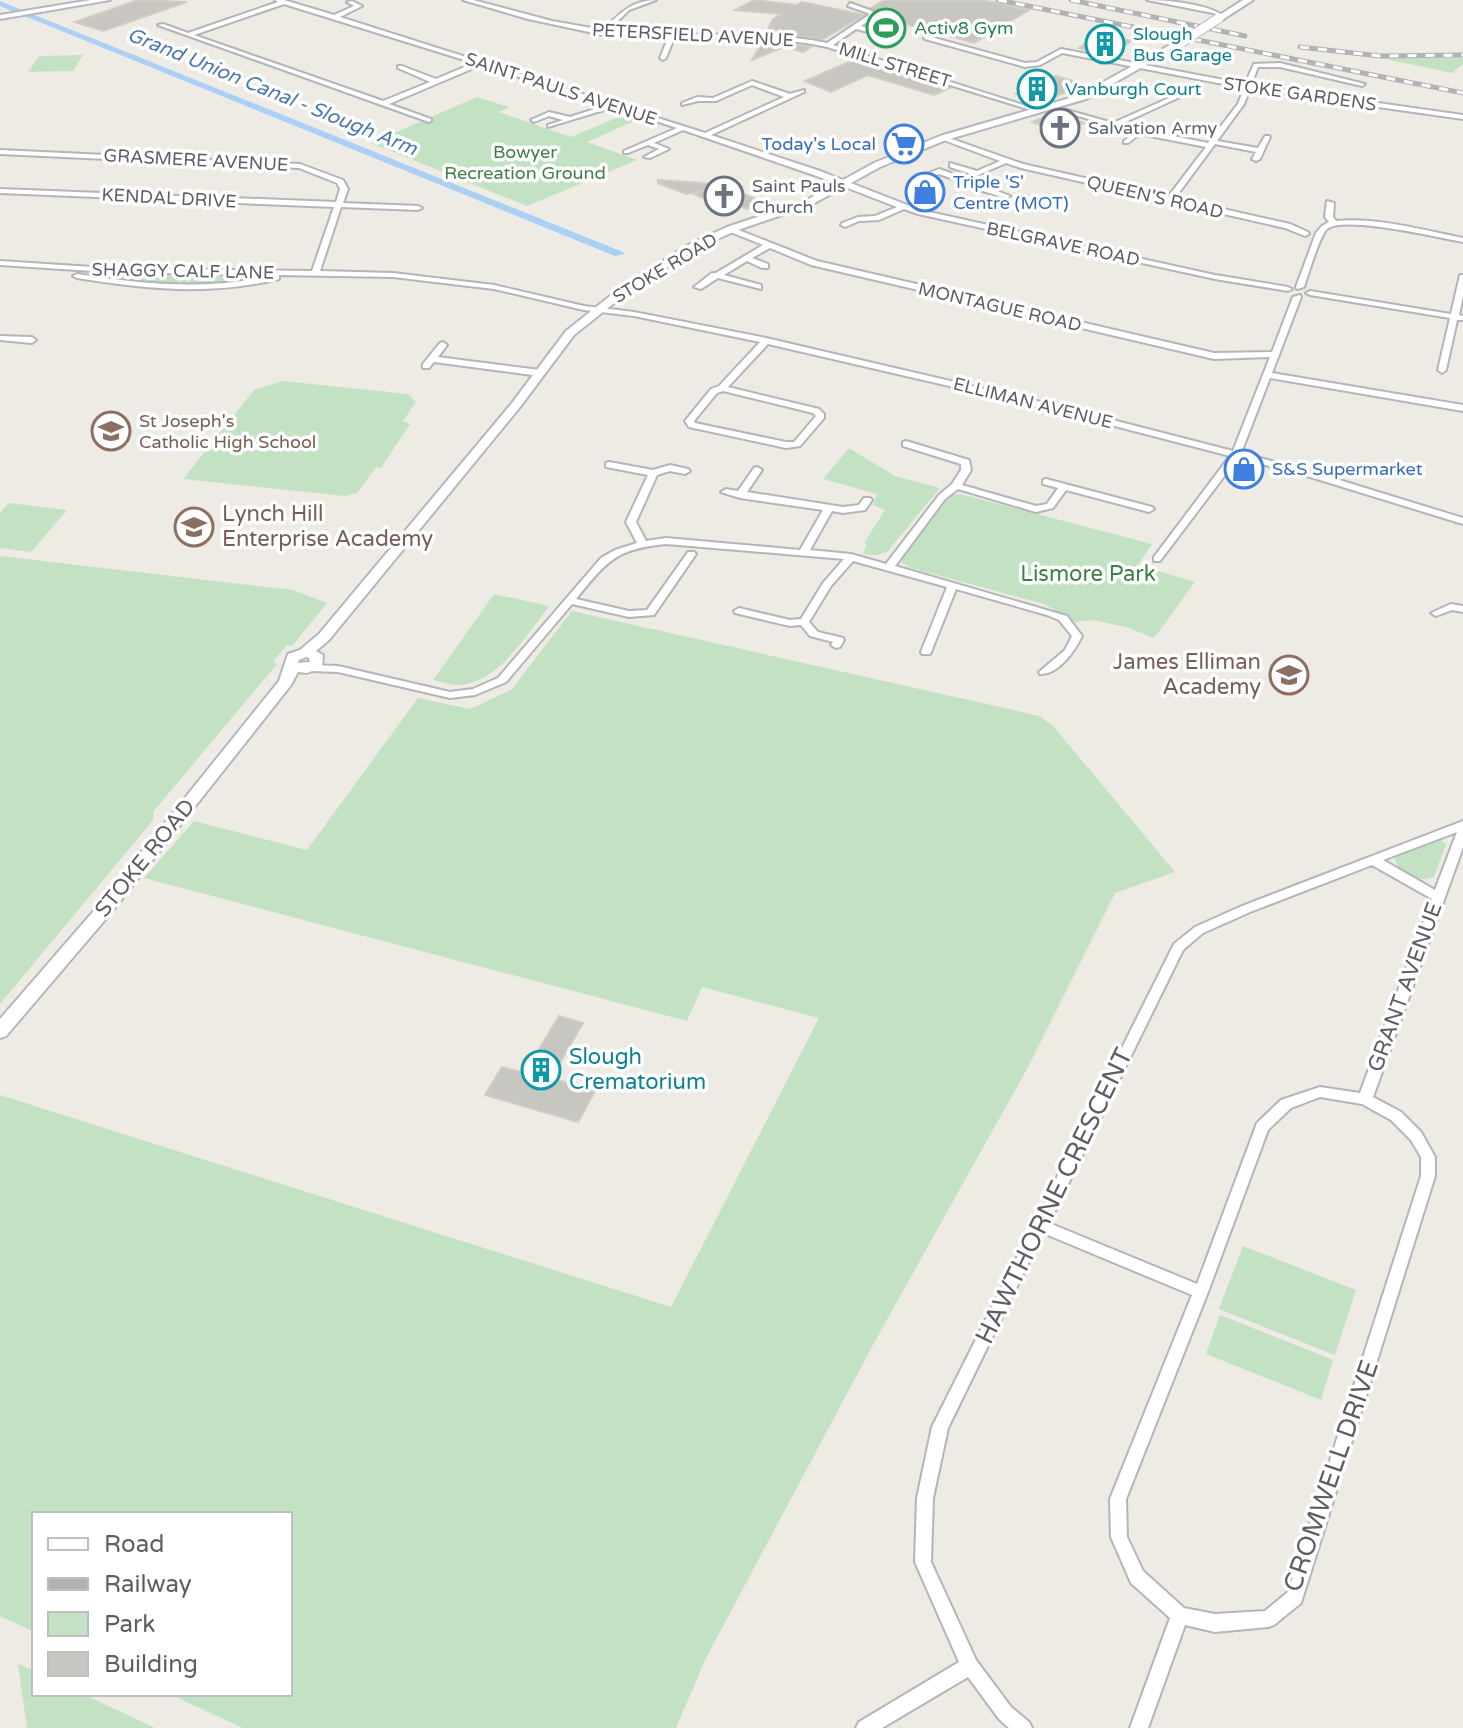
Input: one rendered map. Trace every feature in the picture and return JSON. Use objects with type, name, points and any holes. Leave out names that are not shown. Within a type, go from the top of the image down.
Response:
[{"type":"main road","points":[[3,17],[106,0]]},
{"type":"main road","name":"STOKE ROAD","points":[[1216,16],[1232,0]]},
{"type":"main road","name":"STOKE ROAD","points":[[0,1031],[104,910],[305,665],[324,637],[570,333],[597,310],[694,246],[731,229],[808,203],[842,183],[943,138],[1083,97],[1216,16],[1249,0]]},
{"type":"street","points":[[603,33],[627,9],[653,0]]},
{"type":"street","points":[[1150,0],[1216,16]]},
{"type":"street","points":[[190,34],[281,1]]},
{"type":"street","name":"SAINT PAULS AVENUE","points":[[281,1],[614,105],[842,183]]},
{"type":"street","name":"PETERSFIELD AVENUE","points":[[471,1],[603,33],[772,37],[828,45]]},
{"type":"street","points":[[333,18],[359,6],[350,2]]},
{"type":"street","name":"MILL STREET","points":[[828,45],[872,16],[870,12],[850,5]]},
{"type":"street","points":[[161,25],[429,120]]},
{"type":"street","points":[[856,27],[880,33]]},
{"type":"street","points":[[663,58],[672,36]]},
{"type":"street","name":"STOKE GARDENS","points":[[927,38],[1025,65],[1033,65],[1061,51],[1249,87],[1463,117]]},
{"type":"street","name":"MILL STREET","points":[[828,45],[1036,110]]},
{"type":"street","points":[[382,104],[481,63]]},
{"type":"street","points":[[1170,200],[1241,104],[1256,65],[1280,65],[1362,84]]},
{"type":"street","points":[[400,67],[412,68],[437,82]]},
{"type":"street","points":[[688,95],[714,100],[767,77]]},
{"type":"street","points":[[752,83],[789,96]]},
{"type":"street","points":[[706,135],[802,91]]},
{"type":"street","points":[[1113,125],[1178,96]]},
{"type":"street","points":[[684,104],[697,99]]},
{"type":"street","points":[[550,126],[614,105]]},
{"type":"street","points":[[1051,106],[1139,132],[1260,151]]},
{"type":"street","points":[[534,120],[555,114],[568,119]]},
{"type":"street","points":[[626,152],[683,128]]},
{"type":"street","points":[[1126,142],[1139,132]]},
{"type":"street","points":[[1256,159],[1267,137]]},
{"type":"street","name":"QUEEN'S ROAD","points":[[943,138],[1005,161],[1287,226],[1305,234]]},
{"type":"street","points":[[648,143],[665,149],[648,157]]},
{"type":"street","name":"GRASMERE AVENUE","points":[[0,152],[295,164],[340,182],[344,189],[337,206]]},
{"type":"street","points":[[919,180],[939,171],[966,182],[976,173],[1005,161]]},
{"type":"street","points":[[953,165],[976,173]]},
{"type":"street","name":"BELGRAVE ROAD","points":[[842,183],[903,207],[1215,277],[1288,289],[1290,294],[1310,293],[1458,317]]},
{"type":"street","points":[[979,187],[1006,196]]},
{"type":"street","name":"KENDAL DRIVE","points":[[0,191],[418,208]]},
{"type":"street","points":[[1330,203],[1329,217],[1334,223]]},
{"type":"street","points":[[315,273],[337,206]]},
{"type":"street","points":[[845,225],[858,219],[876,218],[903,207]]},
{"type":"street","points":[[1157,559],[1236,454],[1323,228],[1334,223],[1354,223],[1463,240]]},
{"type":"street","name":"MONTAGUE ROAD","points":[[731,229],[814,263],[1194,353],[1214,356],[1274,354]]},
{"type":"street","points":[[698,287],[769,245]]},
{"type":"street","points":[[745,258],[765,266]]},
{"type":"street","name":"SHAGGY CALF LANE","points":[[0,263],[74,269],[428,277],[494,287],[597,310]]},
{"type":"street","name":"SHAGGY CALF LANE","points":[[74,269],[77,276],[185,290],[234,287],[292,273]]},
{"type":"street","points":[[715,275],[758,287]]},
{"type":"street","points":[[1442,370],[1458,317],[1463,277]]},
{"type":"street","name":"ELLIMAN AVENUE","points":[[597,310],[640,315],[766,341],[1236,454],[1463,521]]},
{"type":"street","points":[[2,341],[32,340]]},
{"type":"street","points":[[722,388],[816,411],[821,416],[797,444],[786,445],[692,425],[689,421],[714,391],[722,388],[766,341]]},
{"type":"street","points":[[443,345],[429,362],[540,373]]},
{"type":"street","points":[[1268,375],[1463,408]]},
{"type":"street","points":[[889,567],[966,470],[966,462],[906,444]]},
{"type":"street","points":[[609,465],[653,473],[670,468],[685,471]]},
{"type":"street","points":[[740,495],[757,470]]},
{"type":"street","points":[[642,543],[631,522],[653,473]]},
{"type":"street","points":[[1046,482],[1149,509]]},
{"type":"street","points":[[956,486],[1036,509],[1050,506],[1063,487]]},
{"type":"street","points":[[726,492],[828,509],[862,508],[867,500]]},
{"type":"street","points":[[804,552],[828,509]]},
{"type":"street","points":[[305,665],[338,669],[450,695],[475,692],[502,680],[604,560],[620,549],[666,541],[851,557],[1063,618],[1077,636],[1069,652],[1044,672]]},
{"type":"street","points":[[570,601],[629,614],[650,613],[691,554]]},
{"type":"street","points":[[804,622],[827,585],[851,557]]},
{"type":"street","points":[[926,652],[952,586]]},
{"type":"street","points":[[1436,613],[1451,607],[1463,609]]},
{"type":"street","points":[[739,611],[790,623],[804,622]]},
{"type":"street","points":[[804,622],[814,634],[839,640],[836,645]]},
{"type":"street","name":"HAWTHORNE CRESCENT","points":[[1023,1728],[1005,1713],[970,1666],[923,1562],[925,1498],[940,1427],[1178,947],[1199,930],[1246,909],[1463,828]]},
{"type":"street","name":"GRANT AVENUE","points":[[1365,1099],[1463,828]]},
{"type":"street","points":[[1373,860],[1438,897]]},
{"type":"street","name":"CROMWELL DRIVE","points":[[1320,1092],[1365,1099],[1396,1116],[1416,1136],[1428,1157],[1428,1176],[1295,1597],[1268,1619],[1215,1623],[1180,1615],[1137,1577],[1119,1537],[1118,1499],[1201,1292],[1262,1127],[1286,1104],[1320,1092]]},
{"type":"street","points":[[1041,1226],[1201,1292]]},
{"type":"street","points":[[1139,1728],[1180,1615]]},
{"type":"street","points":[[865,1728],[970,1666]]},
{"type":"green space","points":[[83,55],[73,71],[28,72],[39,56]]},
{"type":"green space","points":[[1381,58],[1463,58],[1463,64],[1452,73]]},
{"type":"green space","name":"Bowyer Recreation Ground","points":[[477,97],[509,107],[499,112],[571,137],[628,113],[641,118],[587,142],[637,160],[527,206],[371,143]]},
{"type":"green space","points":[[81,272],[265,277],[186,286]]},
{"type":"green space","points":[[282,381],[408,394],[416,402],[403,421],[410,424],[381,468],[376,467],[357,493],[345,496],[183,479],[254,390]]},
{"type":"green space","points":[[849,448],[895,476],[940,488],[887,552],[863,554],[867,544],[864,543],[885,510],[873,505],[877,494],[823,479]]},
{"type":"green space","name":"Lismore Park","points":[[960,494],[1152,544],[1138,565],[1195,582],[1154,638],[1126,627],[1092,620],[1076,622],[1044,604],[902,563],[901,556],[951,495]]},
{"type":"green space","points":[[9,503],[67,510],[31,552],[0,548],[0,513]]},
{"type":"green space","points":[[0,556],[293,590],[327,603],[292,646],[287,645],[273,662],[277,664],[153,812],[154,819],[0,1004]]},
{"type":"green space","points":[[494,594],[550,606],[510,656],[486,676],[457,685],[433,680]]},
{"type":"green space","points":[[572,611],[1040,716],[1054,727],[1175,872],[1115,893],[1028,1067],[874,1343],[705,1660],[676,1728],[243,1728],[173,1696],[292,1696],[292,1512],[32,1512],[32,1631],[0,1616],[0,1095],[671,1307],[819,1018],[702,987],[687,1021],[144,878],[194,821],[307,850],[418,698],[470,709],[511,690]]},
{"type":"green space","points":[[1438,838],[1446,844],[1434,877],[1416,878],[1405,874],[1397,865],[1394,859],[1401,853]]},
{"type":"green space","points":[[1243,1246],[1356,1290],[1335,1355],[1219,1309]]},
{"type":"green space","points":[[1220,1315],[1333,1360],[1321,1400],[1206,1354]]},
{"type":"green space","points":[[18,1664],[32,1670],[32,1696],[87,1696],[155,1728],[27,1728]]},
{"type":"building","points":[[138,0],[187,2],[103,31],[75,22]]},
{"type":"building","points":[[754,0],[797,5],[802,2],[864,15],[823,39],[766,33],[773,19],[782,14],[735,10]]},
{"type":"building","points":[[884,0],[982,0],[1029,10],[974,43],[903,23],[894,31],[868,25],[878,17],[871,8]]},
{"type":"building","name":"Slough Bus Garage","points":[[1099,34],[1131,41],[1111,55],[1079,48]]},
{"type":"building","points":[[762,42],[811,47],[803,52],[784,47],[752,60]]},
{"type":"building","points":[[856,59],[950,88],[934,95],[868,75],[831,92],[805,81]]},
{"type":"building","name":"Vanburgh Court","points":[[1056,76],[1083,84],[1042,103],[1016,94]]},
{"type":"building","name":"Salvation Army","points":[[1055,113],[1084,123],[1061,133],[1032,122]]},
{"type":"building","name":"Saint Pauls Church","points":[[658,180],[718,184],[764,202],[747,209],[718,198],[710,201],[694,194],[704,190],[686,194],[658,183]]},
{"type":"building","name":"Slough Crematorium","points":[[559,1016],[583,1023],[551,1078],[595,1091],[578,1122],[485,1095],[502,1067],[525,1073]]},
{"type":"waterway","name":"Grand Union Canal - Slough Arm","points":[[0,3],[619,254]]},
{"type":"railway","points":[[998,0],[1463,93]]},
{"type":"railway","points":[[1071,0],[1245,36]]},
{"type":"railway","points":[[1300,47],[1380,56],[1463,55]]},
{"type":"place","name":"Activ8 Gym","points":[[886,28]]},
{"type":"place","name":"Slough Bus Garage","points":[[1105,44]]},
{"type":"place","name":"Vanburgh Court","points":[[1037,89]]},
{"type":"place","name":"Salvation Army","points":[[1060,128]]},
{"type":"place","name":"Today's Local","points":[[904,144]]},
{"type":"place","name":"Triple 'S' Centre (MOT)","points":[[925,192]]},
{"type":"place","name":"Saint Pauls Church","points":[[724,196]]},
{"type":"place","name":"St Joseph's Catholic High School","points":[[111,431]]},
{"type":"place","name":"S&S Supermarket","points":[[1244,469]]},
{"type":"place","name":"Lynch Hill Enterprise Academy","points":[[194,527]]},
{"type":"place","name":"James Elliman Academy","points":[[1289,675]]},
{"type":"place","name":"Slough Crematorium","points":[[541,1070]]}]
